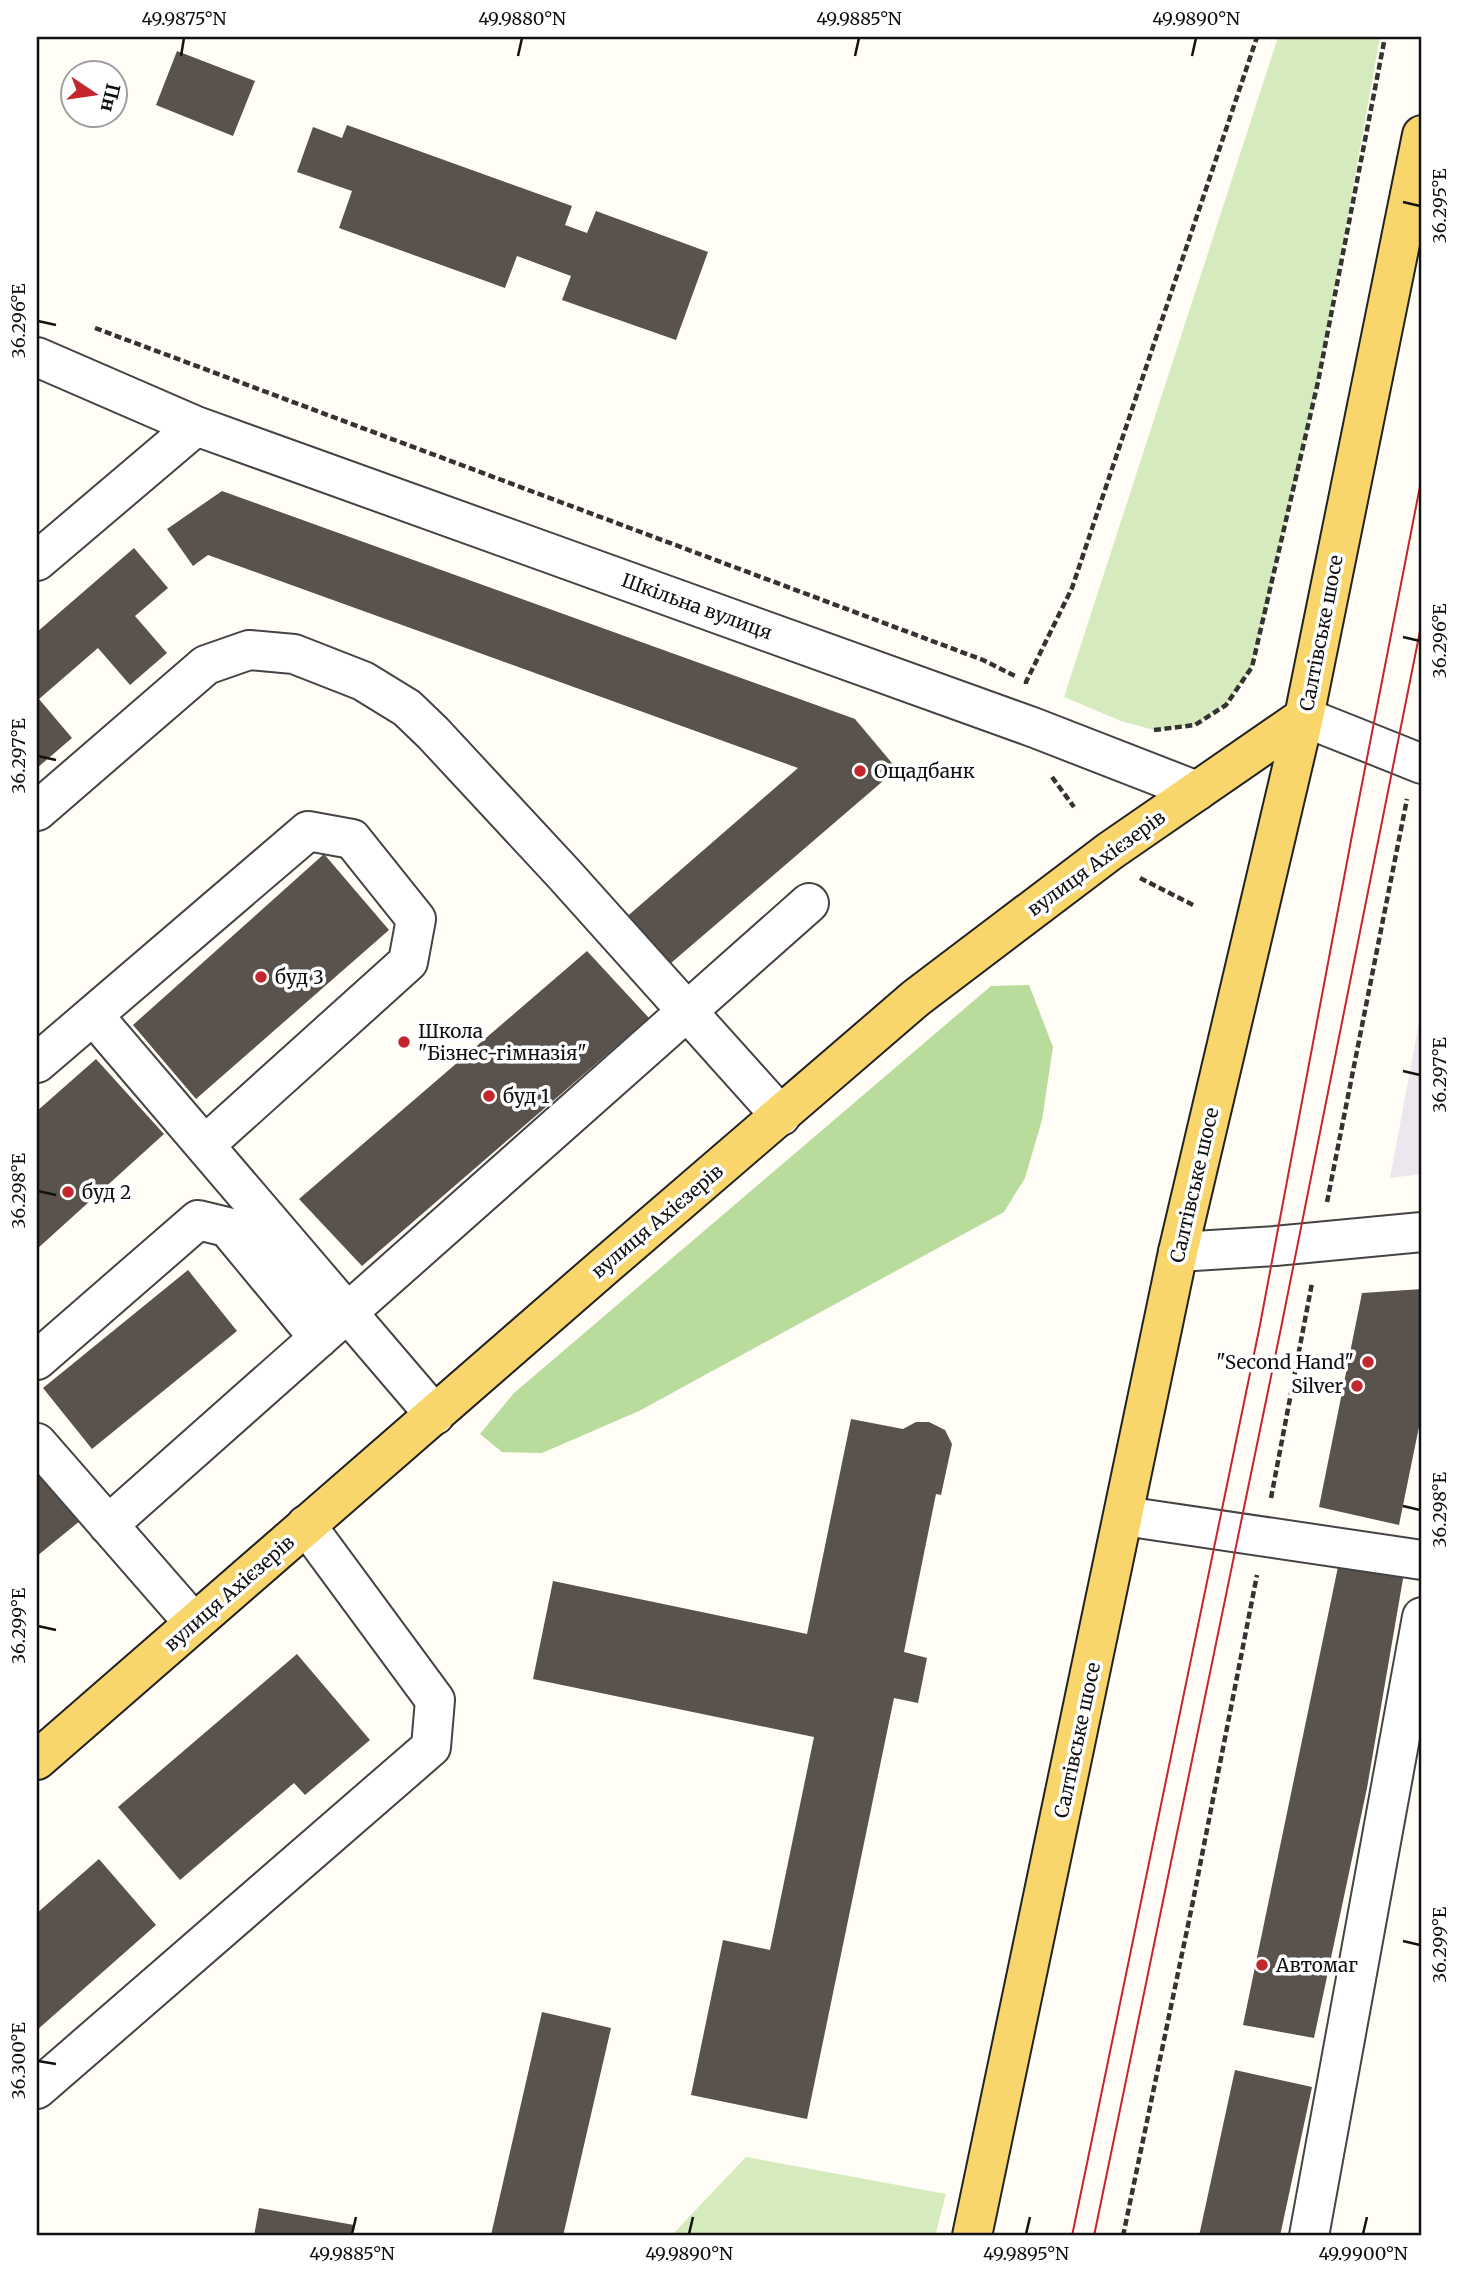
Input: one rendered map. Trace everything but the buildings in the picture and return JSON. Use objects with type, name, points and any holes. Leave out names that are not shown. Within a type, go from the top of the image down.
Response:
[{"type":"main road","name":"Салтівське шосе","points":[[972,2236],[1178,1252],[1304,717],[1422,135]]},
{"type":"main road","name":"вулиця Ахієзерів","points":[[37,1760],[916,998],[1110,850],[1304,717]]},
{"type":"street","name":"Шкільна вулиця","points":[[37,357],[195,426],[1035,728],[1197,791]]},
{"type":"street","points":[[37,561],[195,426]]},
{"type":"street","points":[[37,811],[206,665],[249,650],[295,654],[363,681],[407,708],[433,733],[781,1116]]},
{"type":"street","points":[[1304,717],[1419,762]]},
{"type":"street","points":[[37,1063],[308,831],[352,839],[416,919],[408,962],[205,1145]]},
{"type":"street","points":[[108,1525],[809,903]]},
{"type":"street","points":[[93,1015],[205,1145],[241,1215],[319,1338]]},
{"type":"street","points":[[241,1215],[435,1415]]},
{"type":"street","points":[[37,1360],[198,1220],[241,1215]]},
{"type":"street","points":[[1178,1252],[1422,1232]]},
{"type":"street","points":[[37,1443],[194,1623]]},
{"type":"street","points":[[1124,1516],[1422,1560]]},
{"type":"street","points":[[37,2089],[431,1747],[435,1700],[306,1525]]},
{"type":"street","points":[[1309,2236],[1422,1617]]},
{"type":"path","points":[[1026,682],[1072,588],[1257,37]]},
{"type":"path","points":[[1143,727],[1154,730],[1195,725],[1226,705],[1252,667],[1318,382],[1385,37]]},
{"type":"path","points":[[95,328],[983,660],[1039,687]]},
{"type":"path","points":[[1123,2236],[1192,1906],[1319,1242],[1419,762]]},
{"type":"path","points":[[1138,877],[1195,905]]},
{"type":"shaded area","points":[[1422,1006],[1422,1174],[1390,1178]]},
{"type":"green space","points":[[1278,37],[1380,37],[1318,382],[1252,667],[1226,705],[1195,725],[1154,730],[1121,721],[1064,697]]},
{"type":"green space","points":[[1029,985],[1053,1047],[1042,1120],[1025,1178],[1004,1212],[639,1411],[542,1453],[502,1452],[480,1434],[514,1393],[991,986]]},
{"type":"green space","points":[[746,2157],[946,2194],[935,2236],[671,2236]]},
{"type":"tram line","points":[[1072,2236],[1260,1325],[1422,476]]},
{"type":"tram line","points":[[1094,2236],[1281,1328],[1422,621]]},
{"type":"place","name":"Ощадбанк","points":[[860,771]]},
{"type":"place","name":"буд 3","points":[[261,977]]},
{"type":"place","name":"Школа \"Бізнес-гімназія\"","points":[[404,1042]]},
{"type":"place","name":"буд 1","points":[[489,1096]]},
{"type":"place","name":"буд 2","points":[[68,1192]]},
{"type":"place","name":"\"Second Hand\"","points":[[1368,1362]]},
{"type":"place","name":"Silver","points":[[1357,1386]]},
{"type":"place","name":"Автомаг","points":[[1262,1965]]}]
